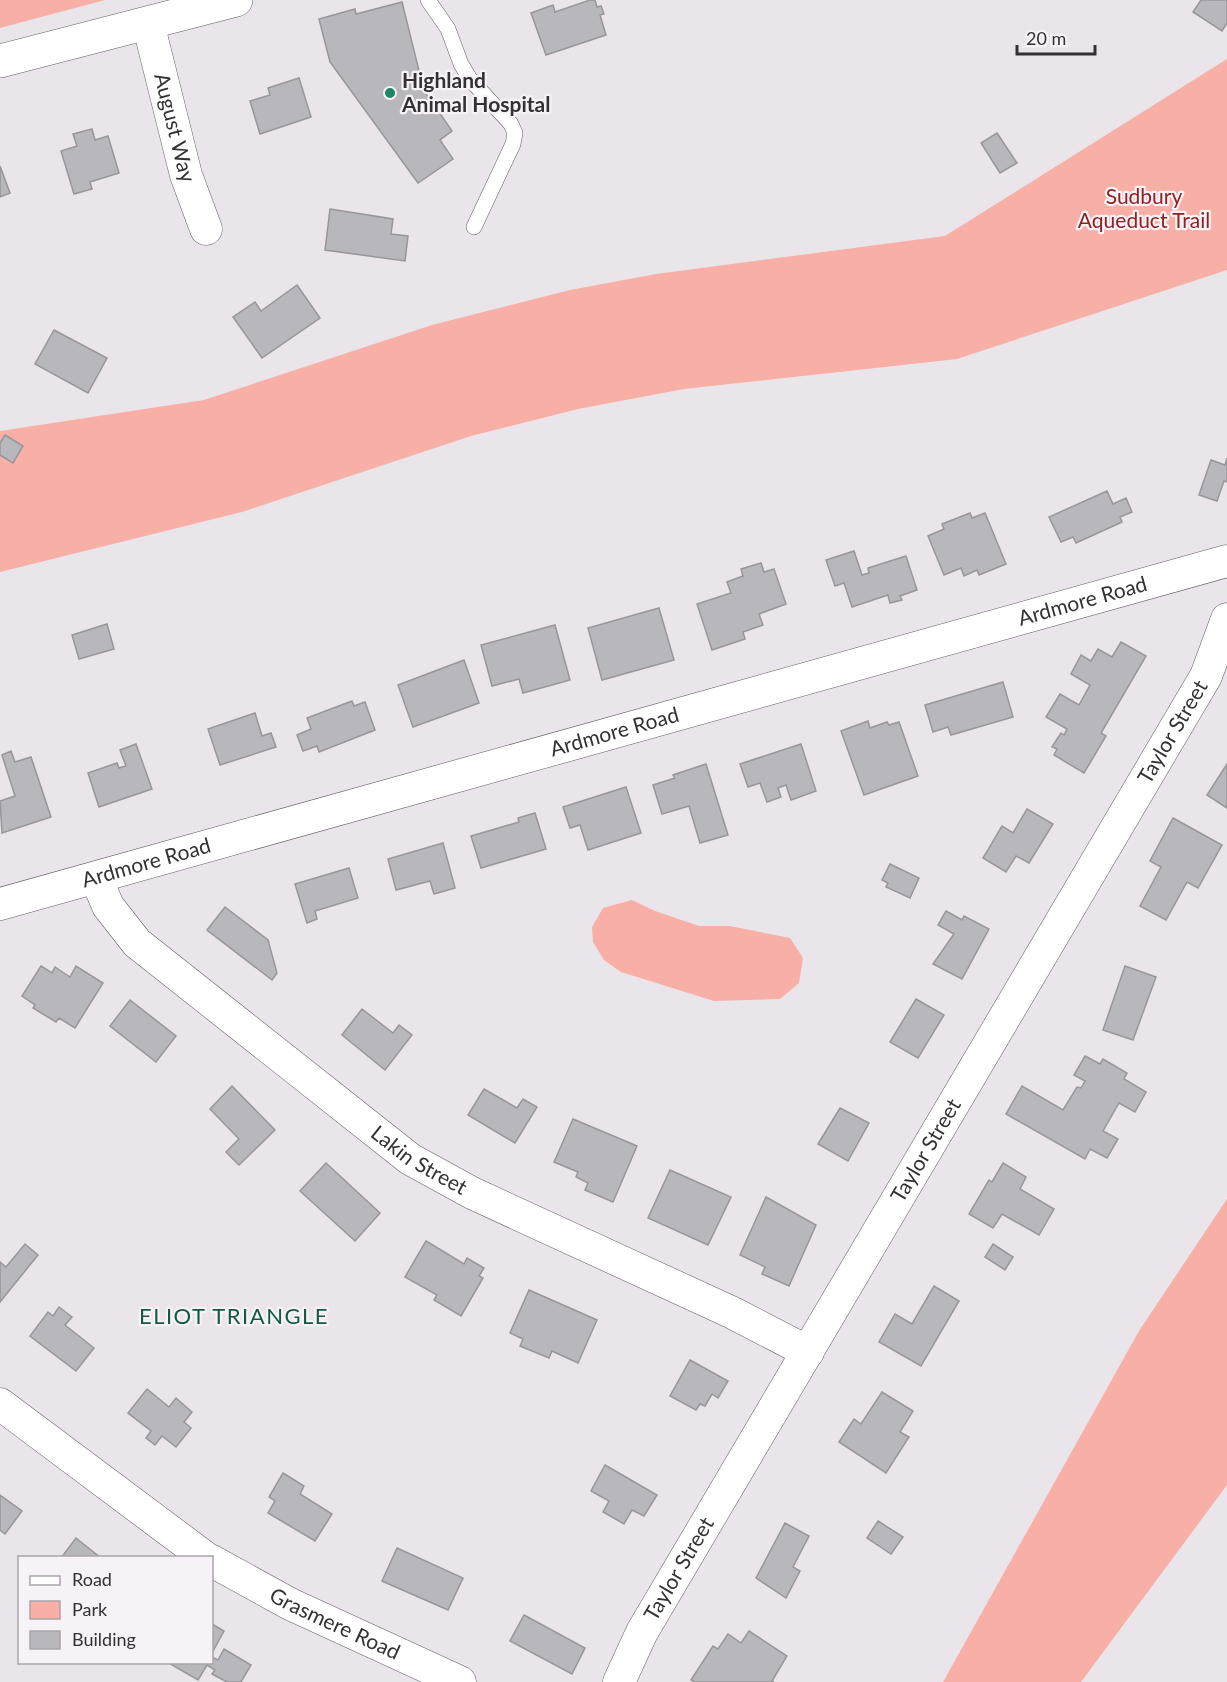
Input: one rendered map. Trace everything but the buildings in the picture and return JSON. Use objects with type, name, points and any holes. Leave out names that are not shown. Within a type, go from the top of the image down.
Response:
[{"type":"street","points":[[0,61],[236,0]]},
{"type":"street","name":"August Way","points":[[148,23],[186,175],[206,229]]},
{"type":"street","name":"Ardmore Road","points":[[0,904],[1225,568]]},
{"type":"street","name":"Taylor Street","points":[[619,1682],[642,1632],[1206,675],[1227,619]]},
{"type":"street","name":"Lakin Street","points":[[96,878],[108,906],[137,943],[403,1154],[472,1193],[733,1313],[808,1352]]},
{"type":"street","points":[[0,1404],[205,1556]]},
{"type":"street","name":"Grasmere Road","points":[[213,1562],[298,1608],[460,1682]]},
{"type":"lane","points":[[428,0],[448,29],[465,72],[511,124],[514,133],[513,144],[474,227]]},
{"type":"green space","points":[[0,0],[105,0],[0,28]]},
{"type":"green space","name":"Sudbury Aqueduct Trail","points":[[1227,59],[1227,270],[957,359],[684,389],[578,409],[471,436],[242,512],[0,572],[0,431],[204,400],[432,325],[570,290],[656,274],[945,236]]},
{"type":"green space","points":[[632,900],[655,911],[699,926],[730,926],[790,938],[803,958],[799,983],[780,999],[714,1001],[621,972],[604,960],[593,942],[592,927],[603,908]]},
{"type":"green space","points":[[1227,1199],[1227,1485],[1081,1682],[943,1682],[1139,1331]]},
{"type":"place","name":"Highland Animal Hospital","points":[[390,93]]},
{"type":"district","name":"ELIOT TRIANGLE","points":[[234,1316]]}]
